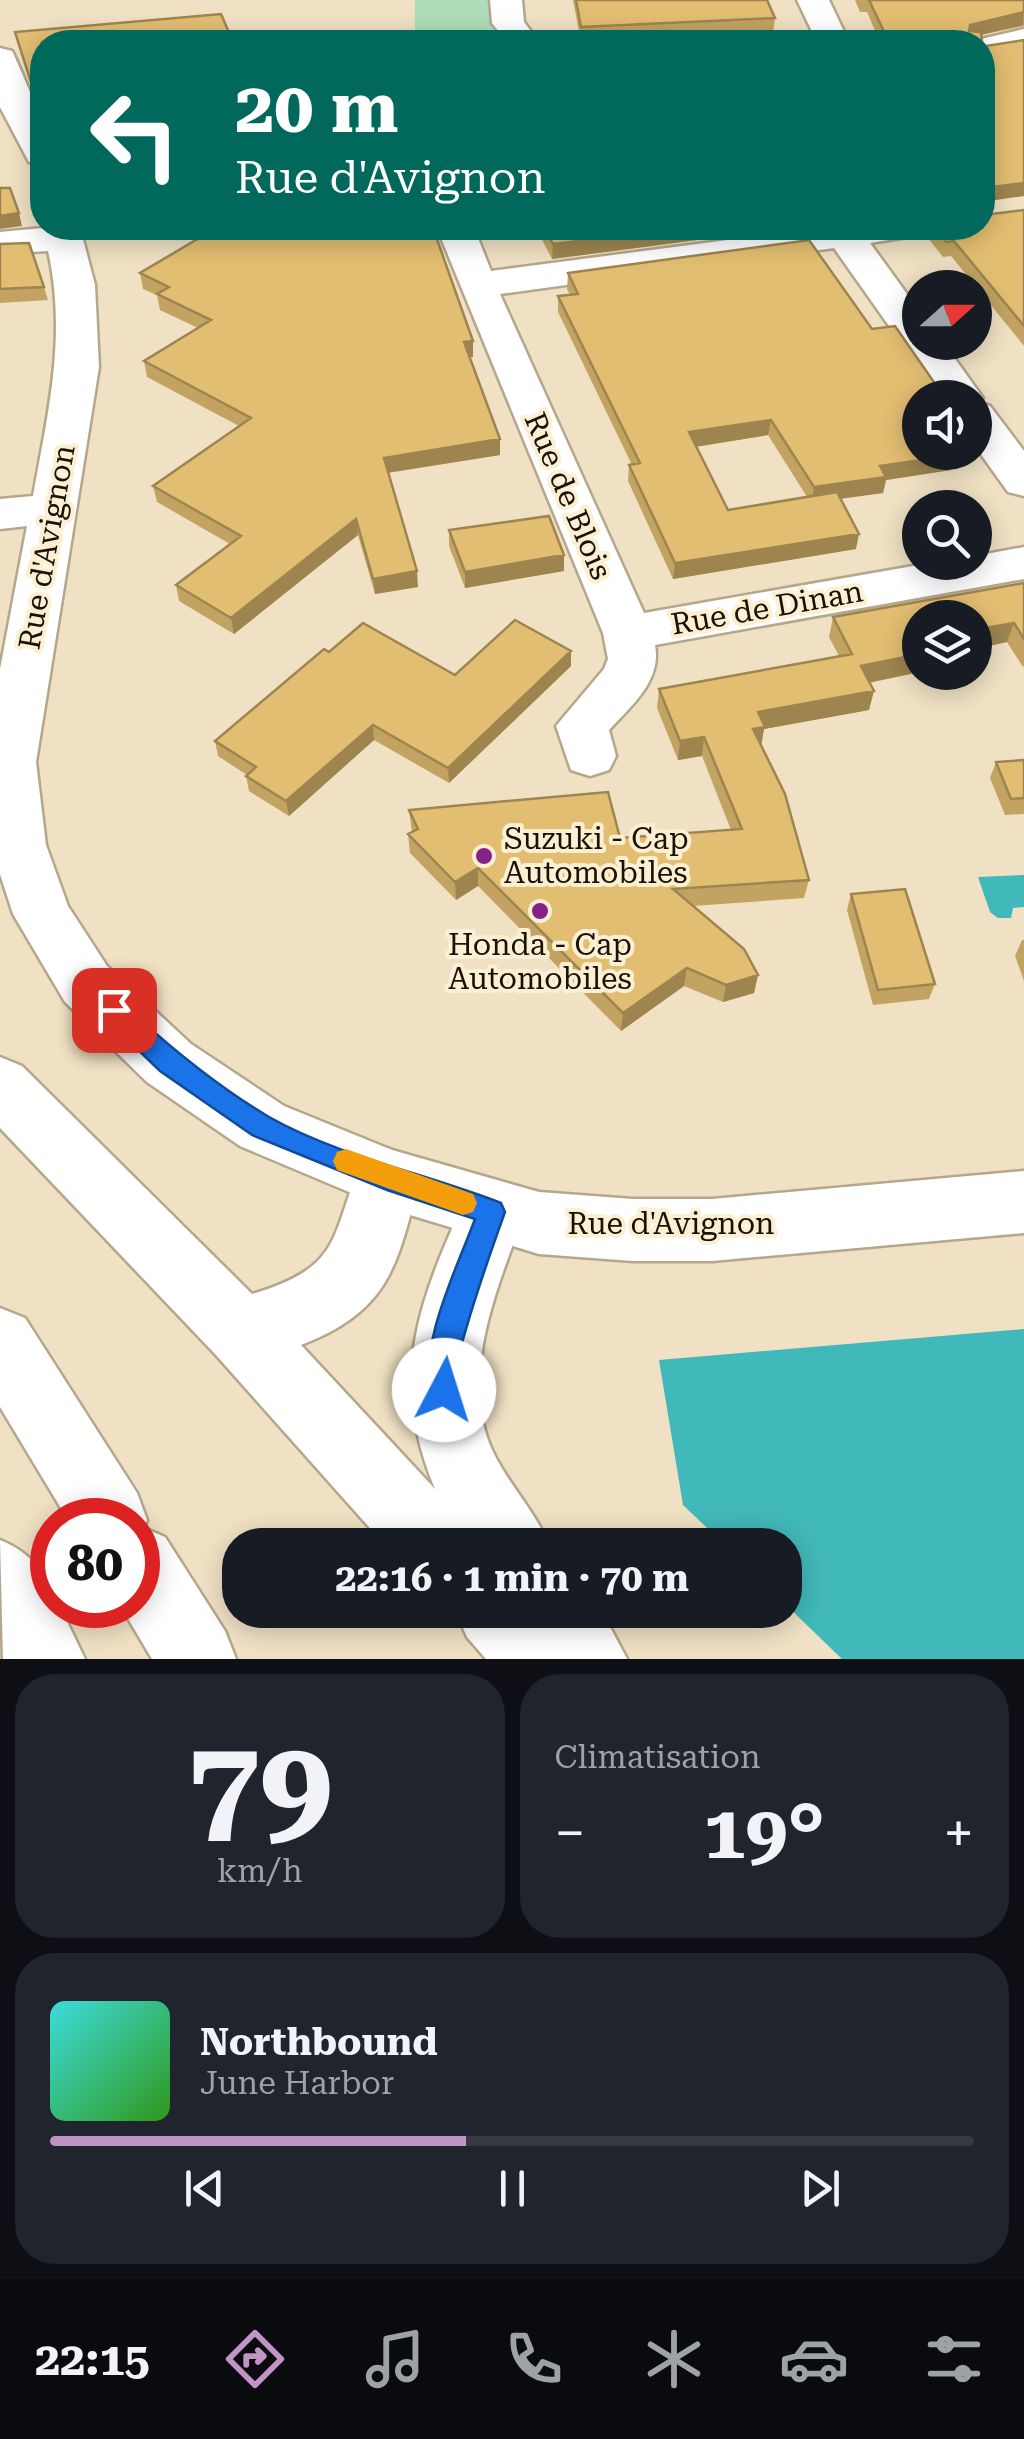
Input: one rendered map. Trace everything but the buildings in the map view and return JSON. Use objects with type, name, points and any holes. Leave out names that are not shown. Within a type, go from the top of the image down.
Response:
[{"type":"main road","points":[[506,0],[508,22],[514,30]]},
{"type":"main road","points":[[813,0],[827,30]]},
{"type":"main road","points":[[995,44],[1024,40]]},
{"type":"main road","points":[[0,58],[6,97],[30,135]]},
{"type":"main road","points":[[0,149],[30,153]]},
{"type":"main road","points":[[0,243],[30,238]]},
{"type":"main road","name":"Rue d'Avignon","points":[[64,240],[76,284],[78,366],[27,511],[9,762],[18,845],[42,914],[86,984],[169,1063],[262,1126],[387,1178],[538,1223],[633,1230],[712,1230],[1024,1202]]},
{"type":"main road","name":"Rue de Blois","points":[[460,240],[628,633]]},
{"type":"main road","points":[[477,285],[814,240]]},
{"type":"main road","points":[[847,240],[902,315]]},
{"type":"main road","points":[[992,438],[1024,482]]},
{"type":"main road","name":"Rue de Dinan","points":[[628,633],[1024,563]]},
{"type":"main road","points":[[590,756],[582,726],[626,676],[633,658],[628,633]]},
{"type":"main road","points":[[0,1085],[241,1330],[420,1528]]},
{"type":"main road","points":[[241,1330],[311,1310],[345,1287],[367,1253],[387,1178]]},
{"type":"main road","points":[[492,1212],[459,1300],[443,1362],[446,1418],[468,1480],[500,1528]]},
{"type":"main road","points":[[0,1342],[96,1498]]},
{"type":"main road","points":[[0,1578],[46,1659]]},
{"type":"main road","points":[[160,1599],[197,1659]]},
{"type":"main road","points":[[510,1628],[538,1659]]},
{"type":"main road","points":[[567,1628],[588,1659]]},
{"type":"green space","points":[[415,0],[496,0],[501,30],[415,30]]},
{"type":"water","points":[[1024,875],[1024,907],[1013,908],[1011,918],[998,918],[990,912],[978,877]]},
{"type":"water","points":[[1024,1329],[1024,1659],[842,1659],[802,1620],[802,1528],[707,1528],[683,1505],[659,1360]]},
{"type":"slow traffic","points":[[346,1161],[463,1203]]},
{"type":"place","name":"Suzuki - Cap Automobiles","points":[[484,856]]},
{"type":"place","name":"Honda - Cap Automobiles","points":[[540,911]]},
{"type":"route","points":[[114,1010],[169,1063],[262,1126],[387,1178],[492,1212],[459,1300],[443,1362],[444,1390]]}]
